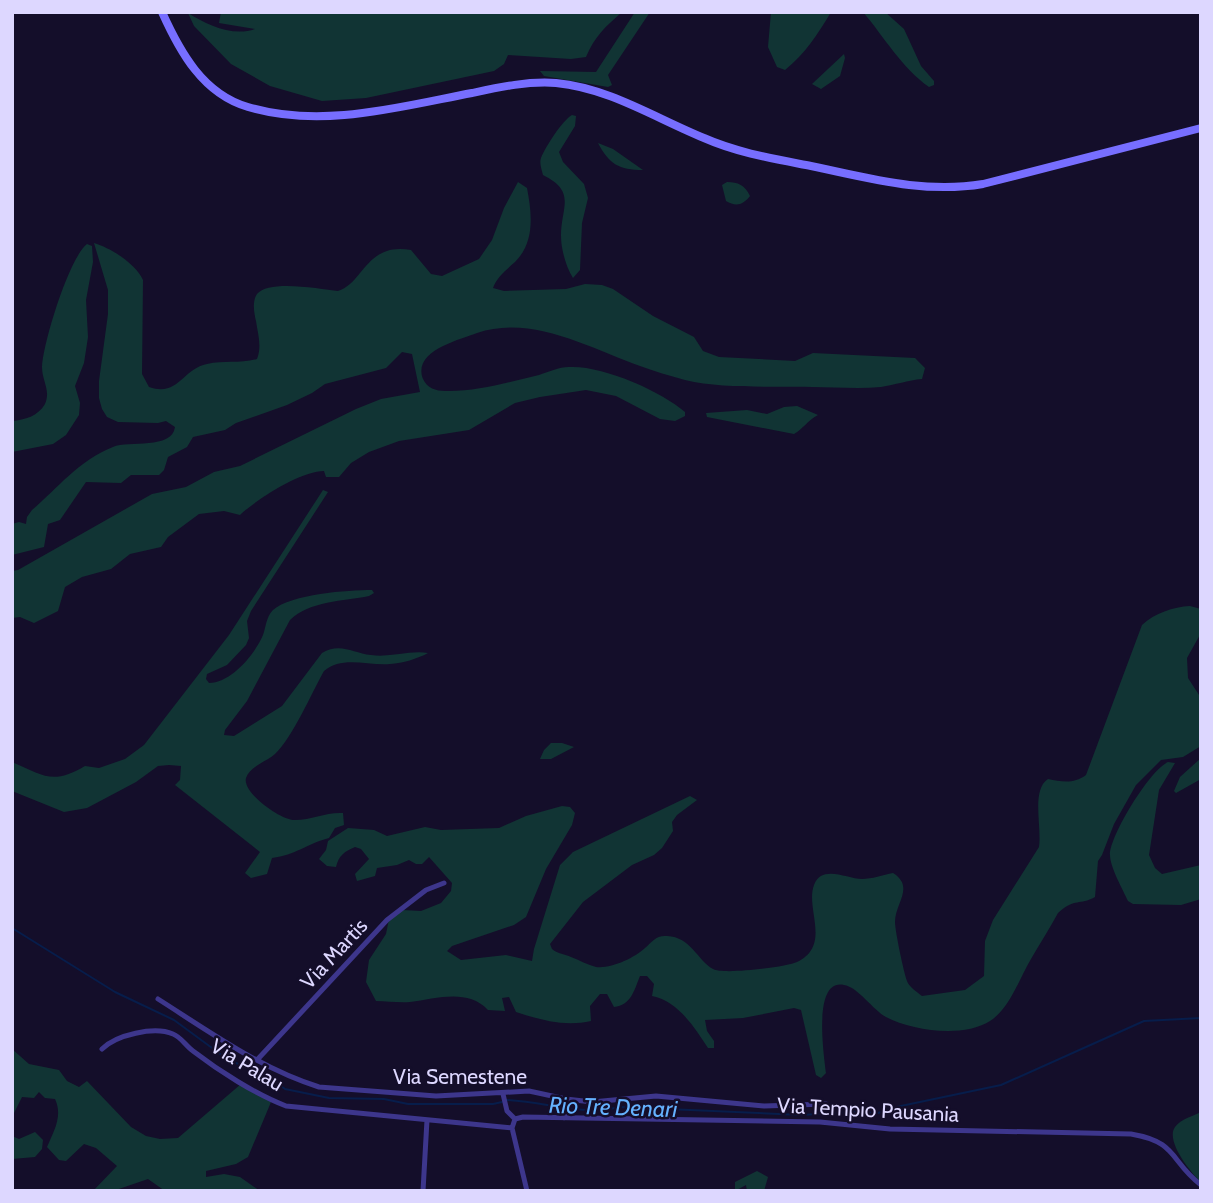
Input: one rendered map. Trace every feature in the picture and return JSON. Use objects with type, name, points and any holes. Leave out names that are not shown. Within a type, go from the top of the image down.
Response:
[{"type":"main road","points":[[162,12],[180,47],[204,81],[227,99],[255,109],[292,115],[343,116],[523,83],[558,83],[608,95],[707,140],[744,152],[917,187],[957,188],[983,184],[1201,128]]},
{"type":"street","name":"Via Martis","points":[[257,1060],[387,920],[426,890],[444,883]]},
{"type":"street","name":"Via Semestene","points":[[158,999],[239,1051],[302,1082],[319,1087],[436,1096],[529,1091],[593,1102],[656,1096],[764,1106],[826,1104]]},
{"type":"street","name":"Via Palau","points":[[102,1049],[112,1040],[131,1034],[167,1032],[175,1035],[206,1060],[283,1105],[512,1128]]},
{"type":"street","points":[[503,1094],[507,1111],[514,1119],[512,1128],[527,1191]]},
{"type":"street","points":[[564,1118],[566,1099]]},
{"type":"street","name":"Via Tempio Pausania","points":[[514,1119],[820,1122],[890,1129],[1131,1134],[1163,1143],[1201,1185]]},
{"type":"street","points":[[424,1191],[427,1120]]},
{"type":"green space","points":[[221,12],[622,12],[601,32],[586,57],[571,59],[508,55],[504,64],[494,71],[366,98],[322,101],[270,86],[231,64],[194,26],[188,13],[203,22],[229,31],[255,29],[219,23]]},
{"type":"green space","points":[[635,12],[650,12],[608,75],[612,85],[608,87],[544,76],[540,71],[596,72]]},
{"type":"green space","points":[[771,12],[831,12],[811,43],[785,70],[777,67],[768,47]]},
{"type":"green space","points":[[863,12],[885,12],[904,29],[921,66],[934,81],[934,85],[929,87],[910,70]]},
{"type":"green space","points":[[844,54],[840,76],[821,89],[812,84]]},
{"type":"green space","points":[[572,115],[576,116],[575,126],[559,152],[563,162],[584,184],[588,198],[582,223],[580,270],[573,278],[561,241],[564,194],[554,181],[543,175],[540,162],[555,134]]},
{"type":"green space","points":[[598,143],[613,149],[643,170],[627,169],[611,161]]},
{"type":"green space","points":[[518,182],[527,188],[531,218],[529,237],[521,254],[499,277],[493,288],[504,291],[602,285],[694,337],[703,351],[719,357],[795,361],[813,353],[915,358],[925,368],[922,379],[864,388],[715,385],[662,373],[539,330],[497,328],[477,333],[439,348],[424,361],[421,369],[427,385],[442,391],[469,390],[561,368],[582,367],[614,375],[646,388],[674,404],[685,412],[685,416],[675,421],[660,419],[616,396],[586,390],[515,403],[469,430],[399,441],[369,452],[351,463],[339,477],[326,477],[324,471],[304,476],[268,494],[240,515],[224,511],[199,514],[168,537],[161,547],[130,554],[111,569],[82,577],[65,587],[58,611],[34,623],[20,617],[12,618],[12,571],[152,494],[186,487],[214,472],[240,466],[381,399],[420,392],[412,354],[402,352],[386,368],[325,384],[287,405],[236,423],[225,430],[193,437],[187,447],[168,457],[164,470],[159,475],[131,475],[121,483],[86,482],[60,520],[48,524],[44,547],[12,555],[12,524],[26,524],[32,510],[79,467],[113,447],[166,439],[175,427],[166,421],[118,422],[107,417],[102,409],[99,381],[108,314],[108,290],[94,243],[122,257],[140,274],[143,280],[142,374],[149,387],[167,388],[207,364],[257,359],[259,345],[254,304],[255,297],[263,289],[295,286],[338,291],[347,287],[375,257],[396,249],[411,250],[431,274],[442,276],[479,259],[492,240],[504,208]]},
{"type":"green space","points":[[727,182],[741,185],[750,196],[739,204],[726,201],[722,185]]},
{"type":"green space","points":[[87,244],[92,246],[93,262],[86,300],[88,337],[84,363],[75,386],[80,403],[79,415],[66,435],[53,444],[12,452],[12,421],[31,417],[45,404],[47,390],[42,372],[43,355],[65,283],[80,252]]},
{"type":"green space","points":[[797,406],[818,415],[794,434],[707,417],[706,413],[747,410],[767,414],[784,407]]},
{"type":"green space","points":[[323,490],[328,492],[251,611],[247,621],[249,638],[246,645],[227,665],[207,674],[206,679],[209,683],[217,682],[234,673],[259,643],[273,610],[281,605],[320,594],[372,590],[374,593],[369,596],[317,605],[290,620],[247,701],[224,735],[234,736],[282,706],[322,653],[329,650],[341,648],[378,656],[428,653],[395,663],[347,662],[331,666],[324,671],[282,746],[251,770],[246,778],[246,784],[256,798],[281,816],[295,820],[343,813],[344,825],[335,828],[329,838],[272,858],[267,874],[251,878],[245,873],[260,852],[175,785],[180,780],[181,766],[158,766],[136,782],[87,808],[64,812],[12,791],[12,762],[56,777],[85,766],[99,768],[125,759],[144,745],[229,635]]},
{"type":"green space","points":[[1190,606],[1201,609],[1201,633],[1187,658],[1188,678],[1201,698],[1201,746],[1183,757],[1161,760],[1136,785],[1114,824],[1098,861],[1095,897],[1073,903],[1058,913],[1009,1001],[990,1021],[979,1026],[966,1030],[938,1031],[910,1026],[886,1017],[849,987],[834,986],[827,993],[824,1005],[822,1036],[826,1073],[821,1078],[816,1075],[801,1010],[794,1008],[743,1018],[705,1020],[707,1031],[714,1041],[714,1048],[708,1048],[678,1009],[652,996],[654,984],[647,976],[640,976],[631,996],[620,1006],[614,1007],[607,994],[600,994],[590,1006],[591,1021],[581,1023],[553,1022],[516,1012],[509,997],[502,998],[505,1011],[488,1010],[480,1003],[461,997],[406,1002],[376,1001],[366,982],[369,960],[386,934],[389,919],[402,910],[421,911],[441,903],[451,891],[452,883],[429,857],[422,864],[409,860],[377,868],[375,876],[357,881],[355,874],[369,859],[361,849],[355,847],[345,852],[336,867],[327,866],[319,859],[326,850],[328,841],[348,828],[374,830],[387,836],[425,827],[441,830],[499,828],[526,816],[562,806],[570,807],[575,813],[572,825],[546,869],[526,917],[514,925],[452,946],[447,951],[461,960],[506,955],[532,961],[560,865],[573,852],[690,796],[697,800],[677,815],[672,822],[673,831],[662,848],[654,855],[632,865],[583,902],[550,944],[552,949],[590,965],[602,967],[629,959],[657,938],[667,936],[682,940],[707,965],[719,971],[755,970],[791,964],[807,955],[813,946],[815,926],[812,895],[818,879],[829,874],[862,879],[893,873],[903,884],[895,922],[908,983],[922,996],[965,990],[984,976],[985,941],[993,920],[1039,847],[1038,800],[1043,784],[1048,779],[1072,781],[1086,775],[1142,625],[1164,611]]},
{"type":"green space","points":[[551,743],[574,747],[551,759],[540,759]]},
{"type":"green space","points":[[1201,758],[1201,779],[1176,793],[1174,791],[1180,777]]},
{"type":"green space","points":[[1168,762],[1175,763],[1159,790],[1149,855],[1155,868],[1162,874],[1201,865],[1201,899],[1181,905],[1133,904],[1128,901],[1112,866],[1112,846],[1124,819],[1142,790],[1160,767]]},
{"type":"green space","points":[[12,1049],[29,1064],[59,1070],[67,1081],[79,1087],[87,1081],[131,1127],[146,1136],[160,1139],[178,1138],[241,1084],[271,1102],[248,1157],[236,1164],[206,1171],[206,1177],[224,1174],[240,1177],[260,1191],[165,1191],[148,1179],[113,1191],[93,1191],[117,1166],[96,1148],[84,1144],[66,1161],[59,1160],[47,1147],[58,1117],[55,1099],[45,1098],[39,1092],[34,1098],[22,1097],[13,1115],[12,1130]]},
{"type":"green space","points":[[1201,1112],[1201,1182],[1180,1156],[1173,1133],[1180,1122]]},
{"type":"green space","points":[[35,1132],[43,1140],[42,1149],[35,1157],[12,1159],[12,1136],[19,1139]]},
{"type":"green space","points":[[757,1171],[768,1177],[764,1191],[747,1191],[746,1185],[735,1191],[735,1182]]},
{"type":"waterway","name":"Rio Tre Denari","points":[[12,928],[115,992],[174,1020],[227,1059],[270,1078],[285,1089],[329,1098],[384,1099],[408,1104],[502,1102]]},
{"type":"waterway","name":"Rio Tre Denari","points":[[507,1100],[591,1110],[622,1107],[801,1115],[878,1113],[1001,1085],[1144,1021],[1201,1018]]}]
